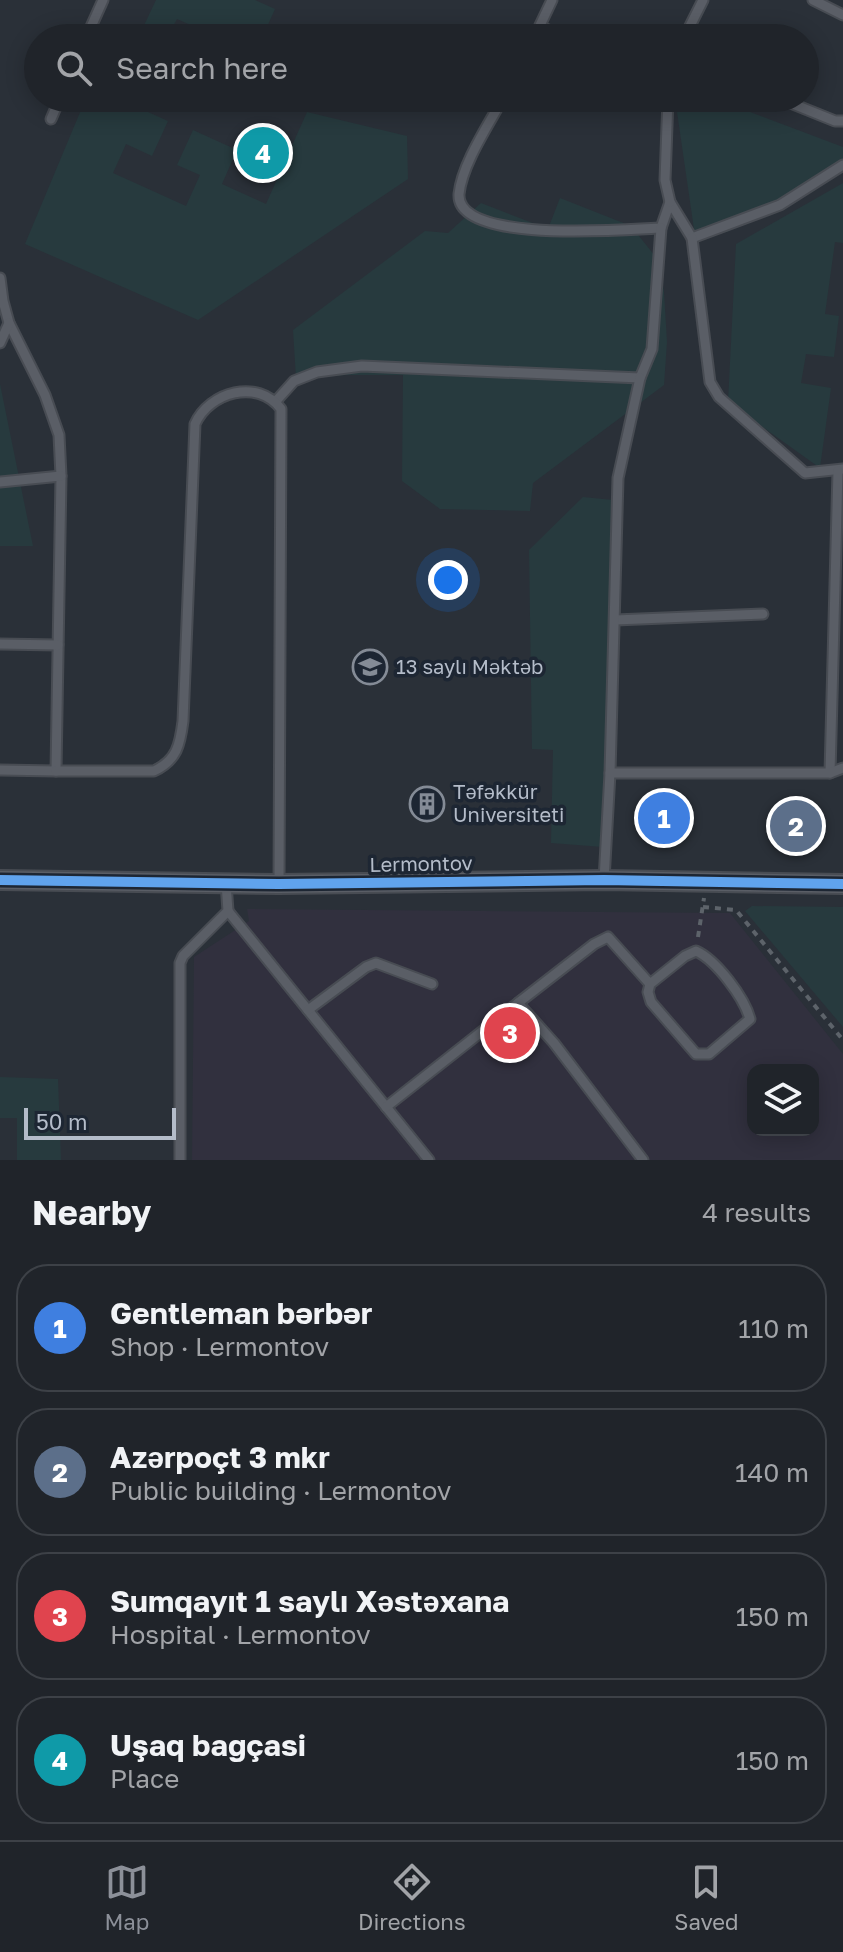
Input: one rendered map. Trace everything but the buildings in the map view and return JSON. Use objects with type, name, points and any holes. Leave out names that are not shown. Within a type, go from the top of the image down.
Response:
[{"type":"street","name":"Lermontov","points":[[0,880],[279,884],[604,880],[843,884]]},
{"type":"lane","points":[[92,24],[103,0]]},
{"type":"lane","points":[[541,24],[552,0]]},
{"type":"lane","points":[[691,24],[703,0]]},
{"type":"lane","points":[[813,0],[843,15]]},
{"type":"lane","points":[[51,119],[54,112]]},
{"type":"lane","points":[[496,112],[470,162],[459,195],[462,206],[472,216],[495,225],[532,230],[661,228]]},
{"type":"lane","points":[[667,112],[665,180],[670,202],[692,238],[710,382],[719,397],[805,473],[841,470],[830,773]]},
{"type":"lane","points":[[813,112],[843,121]]},
{"type":"lane","points":[[692,238],[780,205],[843,165]]},
{"type":"lane","points":[[604,880],[618,478],[640,378],[652,349],[661,228],[670,202]]},
{"type":"lane","points":[[0,278],[9,323],[45,395],[59,435],[56,771]]},
{"type":"lane","points":[[0,343],[9,323]]},
{"type":"lane","points":[[276,401],[294,381],[317,372],[362,366],[640,378]]},
{"type":"lane","points":[[0,770],[154,771],[169,764],[179,748],[183,721],[195,424],[201,410],[216,398],[231,393],[267,395],[281,409],[279,884]]},
{"type":"lane","points":[[0,482],[61,476]]},
{"type":"lane","points":[[615,620],[763,614]]},
{"type":"lane","points":[[0,644],[58,645]]},
{"type":"lane","points":[[610,773],[830,773],[843,768]]},
{"type":"lane","points":[[226,883],[228,911],[429,1160]]},
{"type":"lane","points":[[180,1160],[180,963],[183,956],[228,911]]},
{"type":"lane","points":[[386,1107],[604,937],[614,942],[650,984]]},
{"type":"lane","points":[[696,951],[708,956],[746,1005],[750,1019],[709,1054],[696,1054],[651,1002],[648,992],[650,984],[696,951]]},
{"type":"lane","points":[[308,1010],[376,963],[432,984]]},
{"type":"lane","points":[[518,1003],[554,1043],[643,1160]]},
{"type":"path","points":[[696,951],[705,882]]},
{"type":"path","points":[[703,907],[736,910],[843,1040]]},
{"type":"shaded area","points":[[247,909],[730,913],[843,1054],[843,1160],[192,1160],[194,957],[249,921]]},
{"type":"green space","points":[[156,0],[255,0],[275,9],[268,24],[188,24],[177,19],[174,24],[145,24]]},
{"type":"green space","points":[[80,112],[148,112],[168,121],[152,156],[126,144],[113,173],[186,206],[200,175],[177,165],[193,130],[237,150],[222,184],[266,204],[307,112],[407,136],[408,179],[198,320],[25,244]]},
{"type":"green space","points":[[677,112],[750,112],[843,147],[843,167],[727,232],[695,236]]},
{"type":"green space","points":[[843,183],[843,243],[835,242],[825,314],[839,316],[834,357],[806,354],[801,383],[831,388],[820,468],[728,402],[736,244]]},
{"type":"green space","points":[[560,198],[631,226],[659,261],[667,342],[664,385],[533,483],[530,511],[440,509],[402,481],[403,375],[296,378],[293,330],[425,231],[448,233],[481,203],[548,229]]},
{"type":"green space","points":[[0,384],[33,546],[0,546]]},
{"type":"green space","points":[[583,497],[613,500],[603,847],[551,843],[553,750],[532,749],[529,550]]},
{"type":"green space","points":[[752,906],[843,907],[843,1027],[745,911]]},
{"type":"green space","points":[[0,1077],[58,1079],[61,1160],[17,1160],[17,1118],[0,1118]]},
{"type":"cycle path","points":[[0,880],[279,884],[604,880],[843,884]]},
{"type":"place","name":"Uşaq bağçasi","points":[[263,153]]},
{"type":"place","name":"13 saylı Məktəb","points":[[370,667]]},
{"type":"place","name":"Təfəkkür Universiteti","points":[[427,804]]},
{"type":"place","name":"Gentleman bәrbәr","points":[[664,818]]},
{"type":"place","name":"Azərpoçt 3 mkr","points":[[796,826]]},
{"type":"place","name":"Sumqayıt 1 saylı Xəstəxana","points":[[510,1033]]}]
